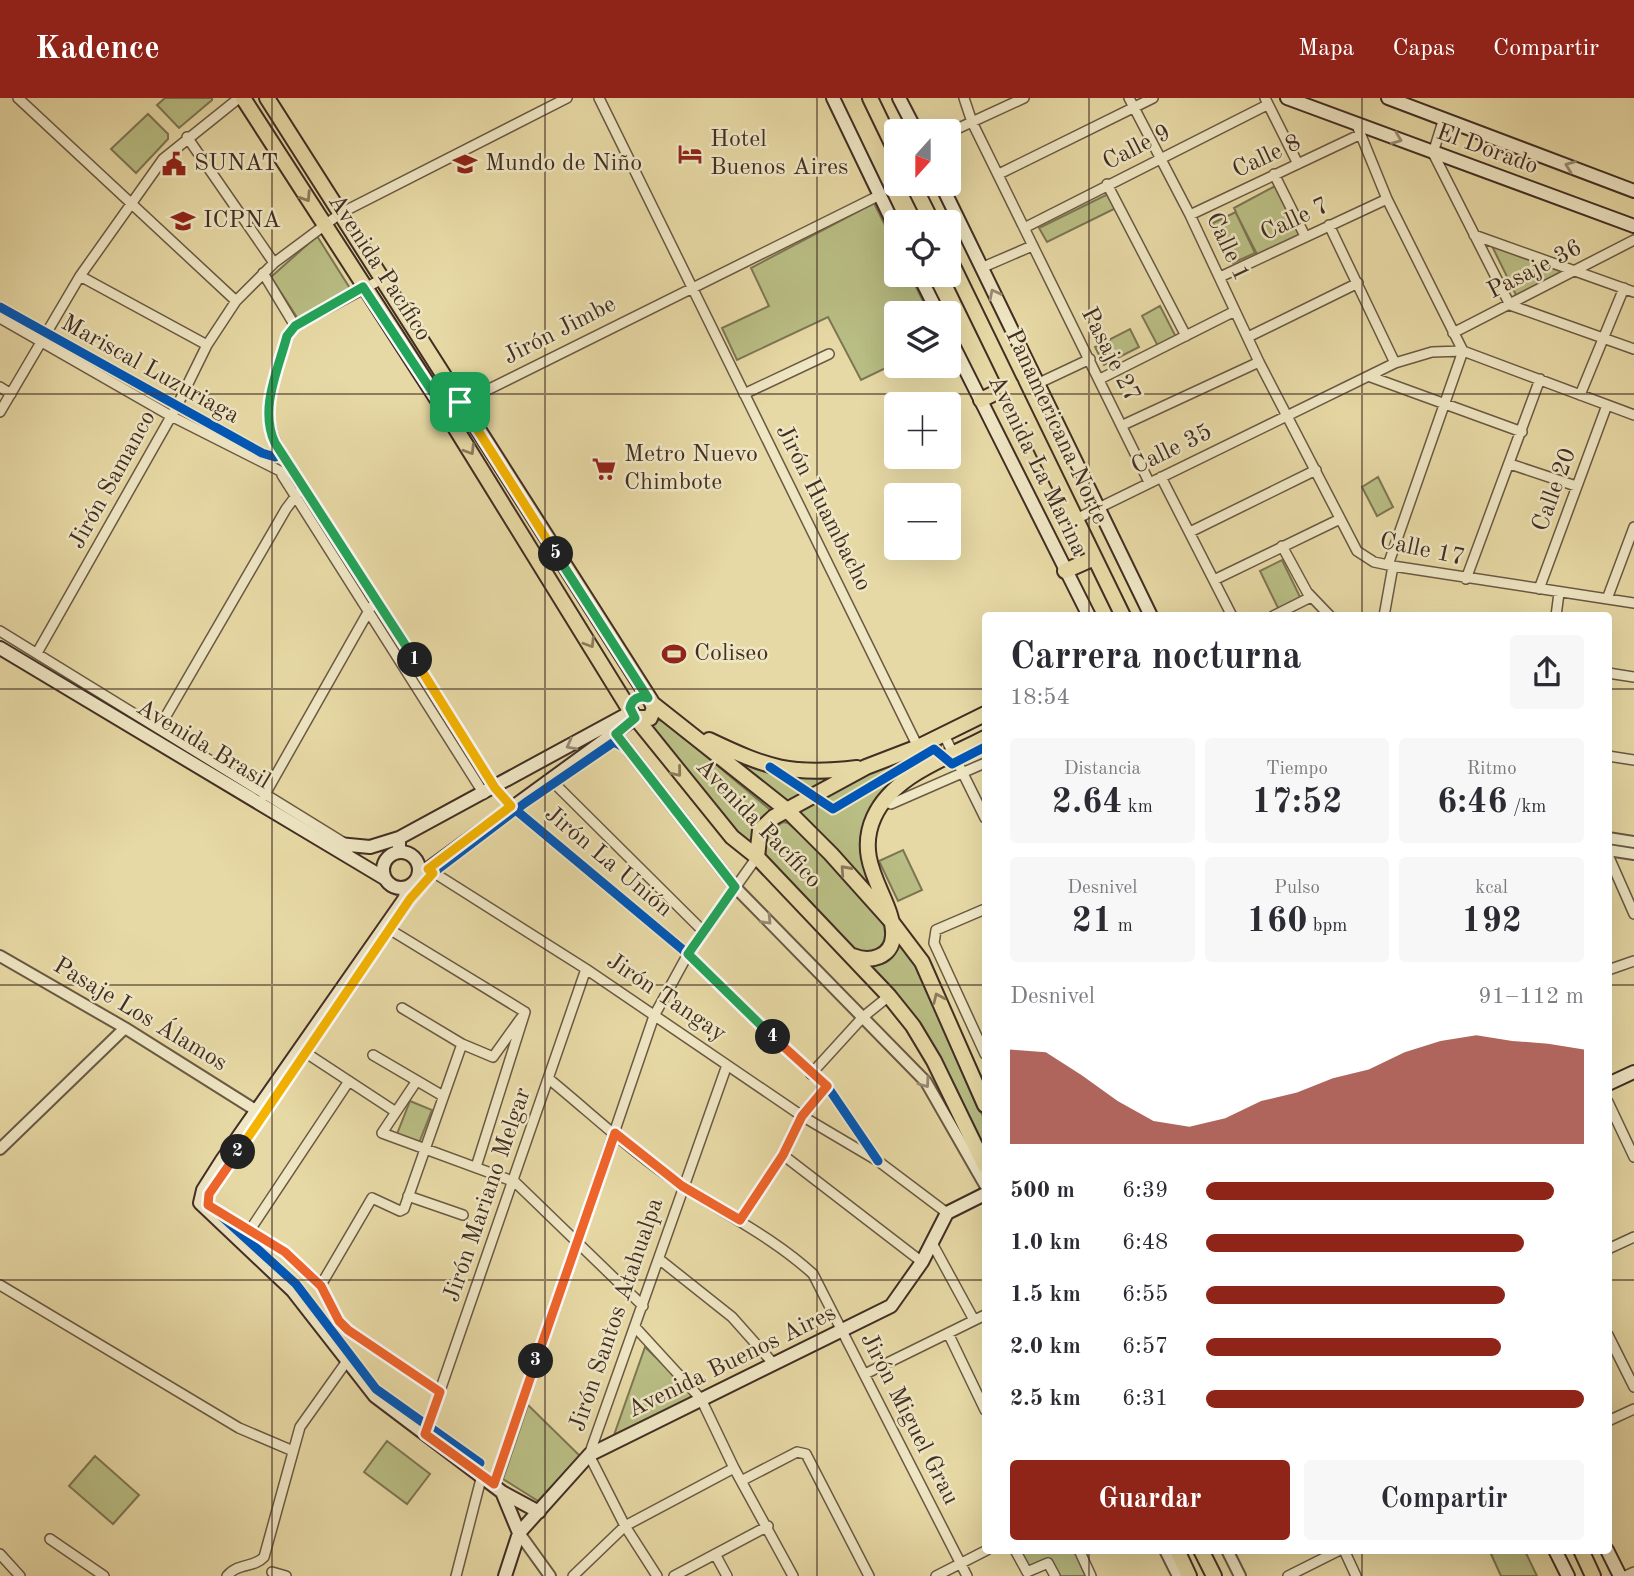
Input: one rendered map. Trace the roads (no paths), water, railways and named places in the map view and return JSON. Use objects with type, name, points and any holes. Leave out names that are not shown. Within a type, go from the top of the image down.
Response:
[{"type":"main road","name":"Avenida Pacífico","points":[[241,98],[445,411],[633,715],[732,838],[757,857],[889,996],[934,1061],[982,1160]]},
{"type":"main road","name":"Avenida Pacífico","points":[[267,98],[651,701],[787,810],[891,920]]},
{"type":"main road","points":[[833,98],[887,210]]},
{"type":"main road","points":[[870,98],[884,127]]},
{"type":"main road","points":[[900,98],[910,119]]},
{"type":"main road","name":"El Dorado","points":[[1287,98],[1357,129],[1433,153],[1634,226]]},
{"type":"main road","name":"El Dorado","points":[[1388,98],[1634,191]]},
{"type":"main road","points":[[947,196],[1101,508],[1149,612]]},
{"type":"main road","name":"Panamericana Norte","points":[[961,282],[1074,520],[1121,612]]},
{"type":"main road","name":"Avenida La Marina","points":[[961,361],[1087,612]]},
{"type":"main road","points":[[981,400],[1012,385]]},
{"type":"main road","points":[[1065,571],[1094,558]]},
{"type":"main road","name":"Avenida Brasil","points":[[0,648],[263,798],[324,843],[384,878]]},
{"type":"main road","points":[[633,715],[631,704],[636,698],[651,701]]},
{"type":"main road","points":[[539,1512],[498,1488],[375,1396],[293,1291],[214,1219],[199,1198],[405,898],[407,888],[423,870],[616,734],[633,715]]},
{"type":"main road","points":[[370,847],[399,838],[633,715]]},
{"type":"main road","name":"Avenida Pacífico","points":[[787,810],[866,767],[918,747],[982,716]]},
{"type":"main road","points":[[688,730],[748,760],[776,769],[806,773],[866,767]]},
{"type":"main road","points":[[982,740],[920,771],[885,797],[873,818],[869,838],[876,884],[891,920],[922,962],[982,1098]]},
{"type":"main road","points":[[757,857],[761,830],[787,810]]},
{"type":"main road","points":[[399,838],[397,853],[383,866],[384,878],[394,887],[407,888]]},
{"type":"main road","points":[[324,843],[370,847],[411,856],[423,870]]},
{"type":"main road","points":[[853,956],[870,960],[885,953],[893,938],[891,920]]},
{"type":"main road","points":[[1612,1082],[1634,1072]]},
{"type":"main road","points":[[947,1213],[982,1196]]},
{"type":"main road","name":"Avenida Buenos Aires","points":[[505,1576],[519,1533],[589,1455],[891,1306],[922,1262],[947,1213]]},
{"type":"main road","points":[[498,1488],[519,1533]]},
{"type":"main road","points":[[1179,1554],[1189,1576]]},
{"type":"main road","points":[[1204,1554],[1214,1576]]},
{"type":"main road","points":[[1557,1554],[1568,1576]]},
{"type":"main road","points":[[1583,1554],[1593,1576]]},
{"type":"main road","points":[[1609,1554],[1620,1576]]},
{"type":"street","points":[[18,98],[236,301]]},
{"type":"street","points":[[0,412],[80,276],[163,159],[187,137],[241,98]]},
{"type":"street","name":"Jirón Samanco","points":[[37,653],[177,406],[207,345],[236,301],[274,263],[341,213],[548,102],[567,98]]},
{"type":"street","name":"Jirón Huambacho","points":[[599,98],[861,626],[918,747]]},
{"type":"street","name":"Pasaje 27","points":[[964,98],[972,122],[1026,227],[1032,246],[1149,482]]},
{"type":"street","points":[[961,128],[1024,98]]},
{"type":"street","points":[[999,174],[1131,103],[1153,98]]},
{"type":"street","name":"Calle 9","points":[[1026,227],[1266,101],[1298,164]]},
{"type":"street","name":"Calle 1","points":[[1131,103],[1190,215],[1286,415]]},
{"type":"street","points":[[1444,118],[1433,153],[1510,304],[1634,349]]},
{"type":"street","points":[[1357,129],[1387,199],[1463,351],[1634,415]]},
{"type":"street","name":"Calle 8","points":[[1190,215],[1298,164],[1357,129]]},
{"type":"street","points":[[187,137],[274,263]]},
{"type":"street","points":[[1275,174],[1305,236]]},
{"type":"street","points":[[1107,184],[1185,336]]},
{"type":"street","name":"Jirón Jimbe","points":[[445,411],[880,195]]},
{"type":"street","name":"Calle 7","points":[[1220,277],[1387,199]]},
{"type":"street","points":[[1329,225],[1395,363]]},
{"type":"street","points":[[1474,235],[1629,290],[1580,395]]},
{"type":"street","name":"Pasaje 36","points":[[1453,333],[1634,240]]},
{"type":"street","points":[[981,268],[1032,246]]},
{"type":"street","points":[[263,273],[295,326]]},
{"type":"street","points":[[80,276],[207,345]]},
{"type":"street","points":[[383,279],[363,287],[295,326],[287,336],[267,413],[268,428],[376,598],[490,791]]},
{"type":"street","points":[[1248,337],[1358,283]]},
{"type":"street","name":"Mariscal Luzuriaga","points":[[0,307],[45,339],[171,416],[282,475]]},
{"type":"street","points":[[1100,379],[1235,311]]},
{"type":"street","name":"Mariscal Luzuriaga","points":[[0,318],[177,406],[262,453],[275,457],[282,453]]},
{"type":"street","points":[[1384,612],[1390,565],[1463,351]]},
{"type":"street","name":"Calle 35","points":[[1074,520],[1395,363],[1432,352],[1463,351]]},
{"type":"street","points":[[744,394],[829,354]]},
{"type":"street","points":[[1039,383],[1090,359]]},
{"type":"street","points":[[1123,425],[1259,362]]},
{"type":"street","points":[[1371,377],[1522,432]]},
{"type":"street","points":[[1466,579],[1540,379]]},
{"type":"street","points":[[0,387],[11,394]]},
{"type":"street","name":"Calle 20","points":[[1539,589],[1607,405]]},
{"type":"street","name":"Calle 17","points":[[1286,415],[1357,551],[1374,562],[1466,579],[1634,603]]},
{"type":"street","points":[[1510,464],[1576,486]]},
{"type":"street","points":[[1190,532],[1316,470]]},
{"type":"street","points":[[296,474],[282,475],[368,611],[490,791],[511,806]]},
{"type":"street","points":[[1161,477],[1229,612]]},
{"type":"street","points":[[159,727],[295,496],[304,487]]},
{"type":"street","points":[[1214,580],[1340,519]]},
{"type":"street","points":[[1607,599],[1634,527]]},
{"type":"street","points":[[1282,546],[1311,597],[1326,612]]},
{"type":"street","points":[[1557,612],[1559,593]]},
{"type":"street","points":[[1281,612],[1311,597]]},
{"type":"street","points":[[263,798],[376,598]]},
{"type":"street","points":[[0,631],[159,727],[263,798],[348,845]]},
{"type":"street","points":[[1612,674],[1634,677]]},
{"type":"street","points":[[616,734],[735,887],[926,1082],[982,1180]]},
{"type":"street","points":[[944,735],[982,812]]},
{"type":"street","points":[[1612,757],[1634,760]]},
{"type":"street","points":[[891,804],[982,765]]},
{"type":"street","points":[[550,779],[703,931]]},
{"type":"street","name":"Jirón La Unión","points":[[511,806],[688,954],[811,1074],[827,1086],[878,1161]]},
{"type":"street","points":[[1612,839],[1634,842]]},
{"type":"street","points":[[1612,853],[1634,854]]},
{"type":"street","points":[[498,1488],[654,1016],[688,954],[757,857]]},
{"type":"street","points":[[1612,862],[1634,914]]},
{"type":"street","name":"Jirón Tangay","points":[[423,870],[586,969],[802,1116],[878,1161],[947,1213]]},
{"type":"street","points":[[981,1034],[934,943],[936,930],[982,910]]},
{"type":"street","points":[[384,926],[525,1012]]},
{"type":"street","name":"Pasaje Los Álamos","points":[[0,957],[125,1028],[257,1111]]},
{"type":"street","points":[[1612,969],[1634,961]]},
{"type":"street","name":"Jirón Mariano Melgar","points":[[425,1434],[515,1182],[586,969]]},
{"type":"street","points":[[811,1074],[863,1017],[889,996]]},
{"type":"street","points":[[402,1008],[462,1044],[492,1057],[525,1012]]},
{"type":"street","points":[[476,1167],[525,1012]]},
{"type":"street","points":[[0,1149],[125,1028]]},
{"type":"street","points":[[321,1286],[372,1198],[400,1211],[404,1209],[462,1044]]},
{"type":"street","points":[[300,1049],[396,1112]]},
{"type":"street","points":[[373,1055],[443,1096]]},
{"type":"street","name":"Jirón Santos Atahualpa","points":[[589,1455],[727,1065]]},
{"type":"street","name":"Jirón Miguel Grau","points":[[549,1079],[682,1186],[740,1220],[795,1258],[813,1274],[967,1576]]},
{"type":"street","points":[[250,1230],[349,1080]]},
{"type":"street","points":[[416,1082],[382,1133],[515,1182],[643,1306]]},
{"type":"street","points":[[740,1220],[783,1155],[802,1116],[827,1086]]},
{"type":"street","points":[[1612,1110],[1634,1157]]},
{"type":"street","points":[[783,1155],[922,1262]]},
{"type":"street","points":[[408,1196],[463,1214]]},
{"type":"street","points":[[214,1219],[216,1212],[285,1252],[321,1286],[339,1321],[348,1330],[440,1392]]},
{"type":"street","points":[[1612,1248],[1634,1237]]},
{"type":"street","points":[[932,1243],[974,1320]]},
{"type":"street","points":[[659,1259],[732,1317],[773,1363]]},
{"type":"street","points":[[0,1284],[239,1428],[293,1451]]},
{"type":"street","points":[[865,1374],[982,1316]]},
{"type":"street","points":[[635,1327],[701,1399],[734,1468],[743,1480],[793,1576]]},
{"type":"street","points":[[948,1333],[982,1404]]},
{"type":"street","points":[[1612,1343],[1634,1387]]},
{"type":"street","points":[[227,1576],[239,1566],[260,1561],[303,1420],[347,1361]]},
{"type":"street","points":[[1612,1419],[1634,1409]]},
{"type":"street","points":[[743,1480],[802,1451],[869,1576]]},
{"type":"street","points":[[589,1455],[625,1525],[657,1576]]},
{"type":"street","points":[[573,1576],[625,1525],[734,1468]]},
{"type":"street","points":[[456,1576],[482,1475]]},
{"type":"street","points":[[674,1576],[768,1526]]},
{"type":"street","points":[[519,1533],[545,1574]]},
{"type":"street","points":[[50,1539],[104,1576]]},
{"type":"street","points":[[936,1576],[982,1552]]},
{"type":"street","points":[[0,1554],[20,1576]]},
{"type":"street","points":[[715,1554],[727,1576]]},
{"type":"street","points":[[1017,1554],[1027,1572],[1048,1563],[1055,1576]]},
{"type":"street","points":[[1081,1554],[1091,1576]]},
{"type":"street","points":[[1167,1554],[1178,1576]]},
{"type":"street","points":[[1229,1554],[1240,1576]]},
{"type":"street","points":[[1288,1576],[1334,1554]]},
{"type":"street","points":[[1344,1554],[1356,1576]]},
{"type":"street","points":[[275,1576],[272,1572],[286,1576]]},
{"type":"street","points":[[1625,1576],[1634,1572]]},
{"type":"place","name":"Hotel Buenos Aires","points":[[690,154]]},
{"type":"place","name":"SUNAT","points":[[174,164]]},
{"type":"place","name":"Mundo de Niño","points":[[465,164]]},
{"type":"place","name":"ICPNA","points":[[183,221]]},
{"type":"place","name":"Metro Nuevo Chimbote","points":[[604,469]]},
{"type":"place","name":"Coliseo","points":[[674,654]]}]
